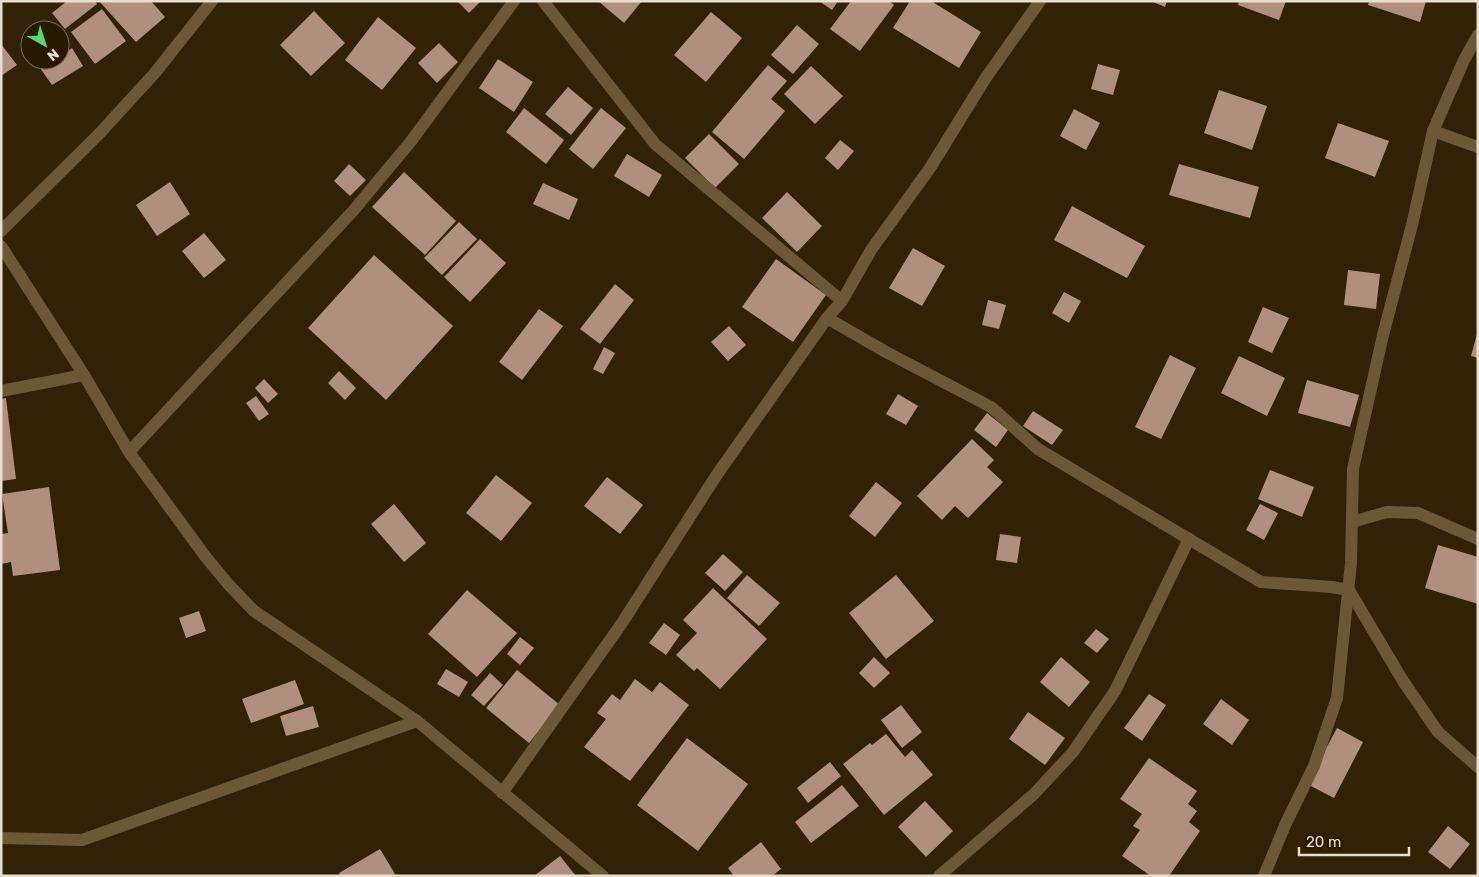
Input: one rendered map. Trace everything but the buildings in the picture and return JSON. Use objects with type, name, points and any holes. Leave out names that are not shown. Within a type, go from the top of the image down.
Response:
[{"type":"street","points":[[1,232],[105,127],[154,74],[212,1]]},
{"type":"street","points":[[129,452],[353,211],[412,140],[514,1]]},
{"type":"street","points":[[543,1],[655,144],[842,301]]},
{"type":"street","points":[[502,793],[622,623],[716,476],[842,301],[871,250],[930,168],[986,79],[1040,1]]},
{"type":"street","points":[[1264,876],[1286,823],[1314,766],[1337,698],[1349,590],[1353,469],[1383,335],[1412,225],[1433,131],[1464,60],[1478,35]]},
{"type":"street","points":[[1433,131],[1478,147]]},
{"type":"street","points":[[1,246],[84,375],[129,452],[205,556],[254,611],[417,721],[603,876]]},
{"type":"street","points":[[828,318],[886,352],[990,407],[1038,449],[1261,582],[1349,590],[1403,681],[1438,732],[1478,767]]},
{"type":"street","points":[[1,392],[84,375]]},
{"type":"street","points":[[1352,522],[1387,512],[1418,513],[1478,540]]},
{"type":"street","points":[[939,876],[1034,794],[1074,752],[1114,691],[1189,539]]},
{"type":"street","points":[[1,838],[82,840],[220,793],[417,721]]}]
